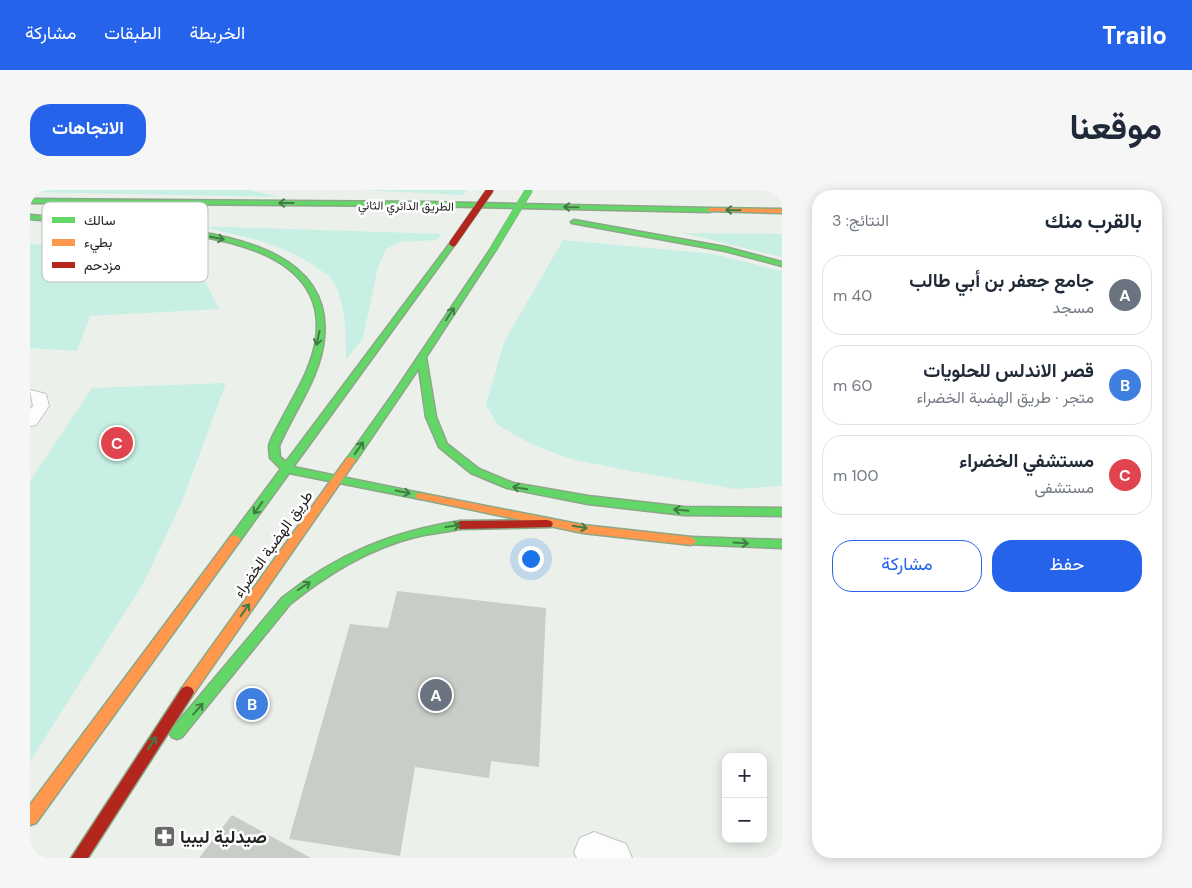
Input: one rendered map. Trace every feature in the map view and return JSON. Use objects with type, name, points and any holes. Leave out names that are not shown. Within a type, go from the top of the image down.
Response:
[{"type":"main road","points":[[30,818],[490,190]]},
{"type":"main road","name":"طريق الهضبة الخضراء","points":[[79,858],[160,729],[422,357],[494,248],[529,190]]},
{"type":"main road","points":[[282,191],[427,204]]},
{"type":"main road","name":"الطريق الدائري الثاني","points":[[30,201],[162,202]]},
{"type":"main road","name":"الطريق الدائري الثاني","points":[[208,202],[427,204],[782,211]]},
{"type":"main road","name":"الطريق الدائري الثاني","points":[[455,220],[524,222]]},
{"type":"main road","points":[[652,224],[569,222],[724,249],[782,264]]},
{"type":"main road","points":[[208,235],[230,240],[273,255],[300,273],[317,296],[322,322],[310,369],[274,446],[275,458],[287,469],[556,524],[648,537],[782,544]]},
{"type":"main road","points":[[422,357],[431,417],[443,445],[475,471],[511,486],[588,500],[684,511],[782,512]]},
{"type":"main road","points":[[108,811],[209,696],[286,601],[301,588],[368,548],[417,532],[466,524],[556,524]]},
{"type":"lane","points":[[30,395],[40,397],[41,406],[30,421]]},
{"type":"green space","points":[[30,190],[248,190],[281,197],[30,192]]},
{"type":"green space","points":[[362,190],[467,190],[463,195]]},
{"type":"green space","points":[[208,226],[442,234],[436,240],[400,242],[386,249],[378,267],[363,338],[346,360],[342,306],[335,285],[330,277],[290,252],[245,237],[208,228]]},
{"type":"green space","points":[[683,233],[782,234],[782,257]]},
{"type":"green space","points":[[563,240],[714,254],[782,271],[782,486],[735,489],[571,459],[531,444],[498,425],[486,405],[504,342]]},
{"type":"green space","points":[[30,244],[42,245],[42,282],[206,282],[219,309],[90,316],[77,351],[30,348]]},
{"type":"green space","points":[[226,383],[181,504],[143,584],[30,761],[30,481],[92,388]]},
{"type":"building","points":[[397,591],[546,608],[539,767],[491,761],[489,778],[415,767],[400,856],[289,839],[350,624],[388,628]]},
{"type":"building","points":[[232,815],[311,858],[199,858]]},
{"type":"traffic: fast","points":[[494,248],[529,190]]},
{"type":"traffic: fast","points":[[30,201],[162,202]]},
{"type":"traffic: fast","points":[[208,202],[427,204],[710,210]]},
{"type":"traffic: fast","points":[[30,217],[42,218]]},
{"type":"traffic: fast","points":[[574,222],[725,249],[782,264]]},
{"type":"traffic: fast","points":[[208,236],[246,245],[274,256],[298,272],[314,294],[321,323],[317,355],[274,446],[275,458],[287,469],[420,496]]},
{"type":"traffic: fast","points":[[235,539],[453,243]]},
{"type":"traffic: fast","points":[[351,460],[399,392],[494,248]]},
{"type":"traffic: fast","points":[[422,357],[431,417],[443,445],[475,471],[511,486],[588,500],[684,511],[782,512]]},
{"type":"traffic: fast","points":[[177,733],[286,601],[305,586],[346,560],[389,541],[412,534],[460,525]]},
{"type":"traffic: fast","points":[[691,541],[782,544]]},
{"type":"traffic: slow","points":[[710,210],[782,211]]},
{"type":"traffic: slow","points":[[187,692],[351,460]]},
{"type":"traffic: slow","points":[[420,496],[583,529],[691,541]]},
{"type":"traffic: slow","points":[[30,818],[235,539]]},
{"type":"traffic: jam","points":[[453,243],[490,190]]},
{"type":"traffic: jam","points":[[460,525],[547,524]]},
{"type":"traffic: jam","points":[[79,858],[187,692]]},
{"type":"place","name":"مستشفي الخضراء","points":[[117,443]]},
{"type":"place","name":"جامع جعفر بن أبي طالب","points":[[436,695]]},
{"type":"place","name":"قصر الاندلس للحلويات","points":[[252,704]]},
{"type":"place","name":"صيدلية ليبيا","points":[[164,837]]}]
